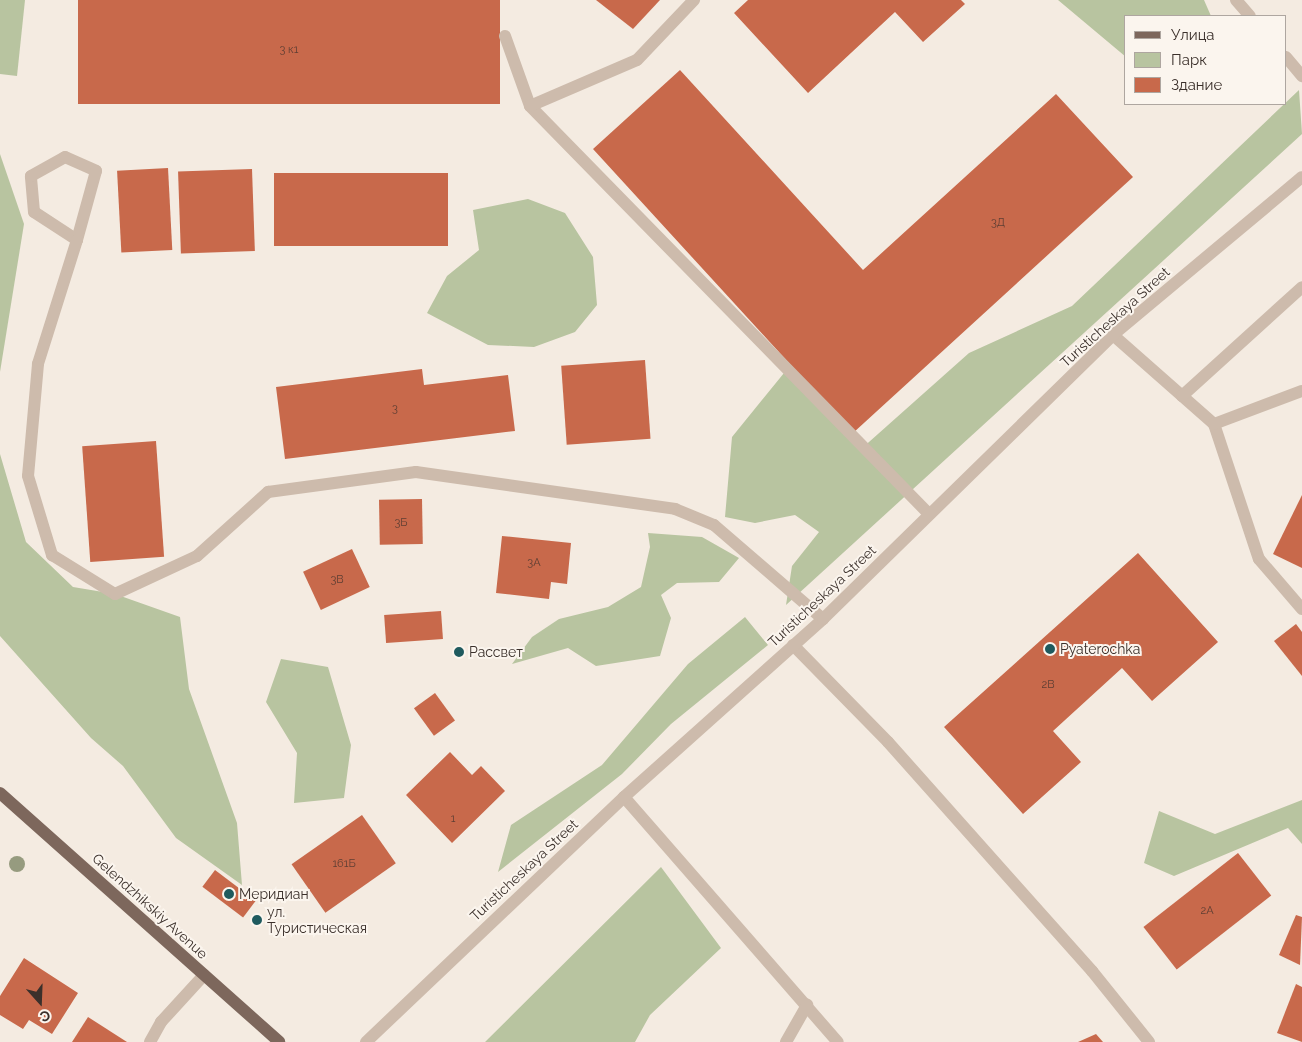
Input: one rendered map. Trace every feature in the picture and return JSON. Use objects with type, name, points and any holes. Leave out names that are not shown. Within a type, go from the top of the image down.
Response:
[{"type":"main road","name":"Gelendzhikskiy Avenue","points":[[0,793],[279,1042]]},
{"type":"street","points":[[530,106],[637,60],[694,0]]},
{"type":"street","points":[[1236,0],[1249,15]]},
{"type":"street","points":[[506,36],[530,106],[929,514]]},
{"type":"street","points":[[1287,58],[1302,76]]},
{"type":"street","points":[[77,240],[34,212],[30,176],[65,157],[96,171],[77,240],[38,364],[28,476],[52,555],[115,594],[197,556],[268,492],[416,472],[674,509],[714,525],[823,619]]},
{"type":"street","name":"Turisticheskaya Street","points":[[366,1042],[624,797],[823,619],[1113,335],[1302,177]]},
{"type":"street","points":[[1182,396],[1302,287]]},
{"type":"street","points":[[1113,335],[1214,424],[1259,559],[1302,609]]},
{"type":"street","points":[[1214,424],[1302,391]]},
{"type":"street","points":[[793,645],[888,742],[1092,971],[1150,1042]]},
{"type":"street","points":[[624,797],[838,1042]]},
{"type":"street","points":[[150,1042],[161,1022],[204,975]]},
{"type":"street","points":[[786,1042],[807,1005]]},
{"type":"green space","points":[[0,0],[25,0],[17,76],[0,74]]},
{"type":"green space","points":[[1058,0],[1204,0],[1211,15],[1124,15],[1124,55]]},
{"type":"green space","points":[[1299,90],[1302,134],[786,605],[792,566],[819,532],[795,515],[755,523],[725,517],[732,437],[784,373],[860,450],[969,353],[1072,306],[1283,105],[1287,105],[1287,101]]},
{"type":"green space","points":[[0,154],[24,224],[0,372]]},
{"type":"green space","points":[[528,199],[565,213],[593,257],[597,305],[575,332],[534,347],[488,345],[427,313],[447,276],[479,250],[473,210]]},
{"type":"green space","points":[[0,454],[26,542],[73,587],[115,594],[180,617],[189,689],[237,823],[242,885],[176,838],[123,766],[91,738],[0,636]]},
{"type":"green space","points":[[648,533],[702,537],[739,558],[719,582],[677,583],[661,595],[671,618],[660,656],[596,666],[568,648],[512,664],[532,637],[559,619],[608,607],[641,587],[650,547]]},
{"type":"green space","points":[[745,617],[768,645],[671,724],[622,774],[498,872],[511,825],[602,765],[688,664]]},
{"type":"green space","points":[[281,659],[328,667],[351,745],[344,798],[294,803],[297,753],[266,702]]},
{"type":"green space","points":[[1302,800],[1302,844],[1288,828],[1174,876],[1144,863],[1159,811],[1215,834]]},
{"type":"green space","points":[[661,867],[721,948],[650,1015],[635,1042],[485,1042]]},
{"type":"building","points":[[78,0],[500,0],[500,104],[78,104]]},
{"type":"building","points":[[596,0],[660,0],[633,29]]},
{"type":"building","points":[[748,0],[961,0],[965,4],[923,42],[895,12],[808,93],[734,13]]},
{"type":"building","points":[[680,70],[863,270],[1056,94],[1133,177],[853,433],[593,149]]},
{"type":"building","points":[[168,168],[172,250],[121,253],[117,171]]},
{"type":"building","points":[[252,169],[255,251],[181,254],[178,172]]},
{"type":"building","points":[[274,173],[448,173],[448,246],[274,246]]},
{"type":"building","points":[[645,360],[651,439],[567,445],[561,366]]},
{"type":"building","points":[[422,369],[424,385],[508,375],[515,431],[285,459],[276,387]]},
{"type":"building","points":[[156,441],[164,557],[90,562],[82,446]]},
{"type":"building","points":[[1302,495],[1302,568],[1273,554]]},
{"type":"building","points":[[422,499],[423,544],[380,545],[379,500]]},
{"type":"building","points":[[502,536],[571,543],[567,584],[551,582],[549,599],[496,593]]},
{"type":"building","points":[[352,549],[370,587],[321,610],[303,572]]},
{"type":"building","points":[[1138,553],[1218,642],[1152,701],[1122,668],[1053,731],[1081,762],[1023,814],[944,727]]},
{"type":"building","points":[[441,611],[443,639],[386,643],[384,615]]},
{"type":"building","points":[[1296,624],[1302,632],[1302,676],[1274,641]]},
{"type":"building","points":[[435,693],[455,721],[434,736],[414,708]]},
{"type":"building","points":[[450,752],[472,775],[481,766],[505,791],[452,843],[406,795]]},
{"type":"building","points":[[362,815],[396,863],[325,913],[292,864]]},
{"type":"building","points":[[1238,853],[1271,896],[1177,969],[1143,927]]},
{"type":"building","name":"Меридиан","points":[[215,870],[256,901],[243,917],[202,887]]},
{"type":"building","points":[[1296,915],[1302,917],[1300,965],[1279,955]]},
{"type":"building","points":[[24,958],[78,993],[52,1034],[29,1020],[23,1029],[0,1015],[0,996]]},
{"type":"building","points":[[1296,984],[1302,987],[1302,1042],[1277,1033]]},
{"type":"building","points":[[88,1017],[127,1042],[72,1042]]},
{"type":"building","points":[[1096,1034],[1103,1042],[1078,1042]]},
{"type":"place","name":"Pyaterochka","points":[[1050,649]]},
{"type":"place","name":"Рассвет","points":[[459,652]]},
{"type":"place","name":"Меридиан","points":[[229,894]]},
{"type":"place","name":"ул. Туристическая","points":[[257,920]]}]
